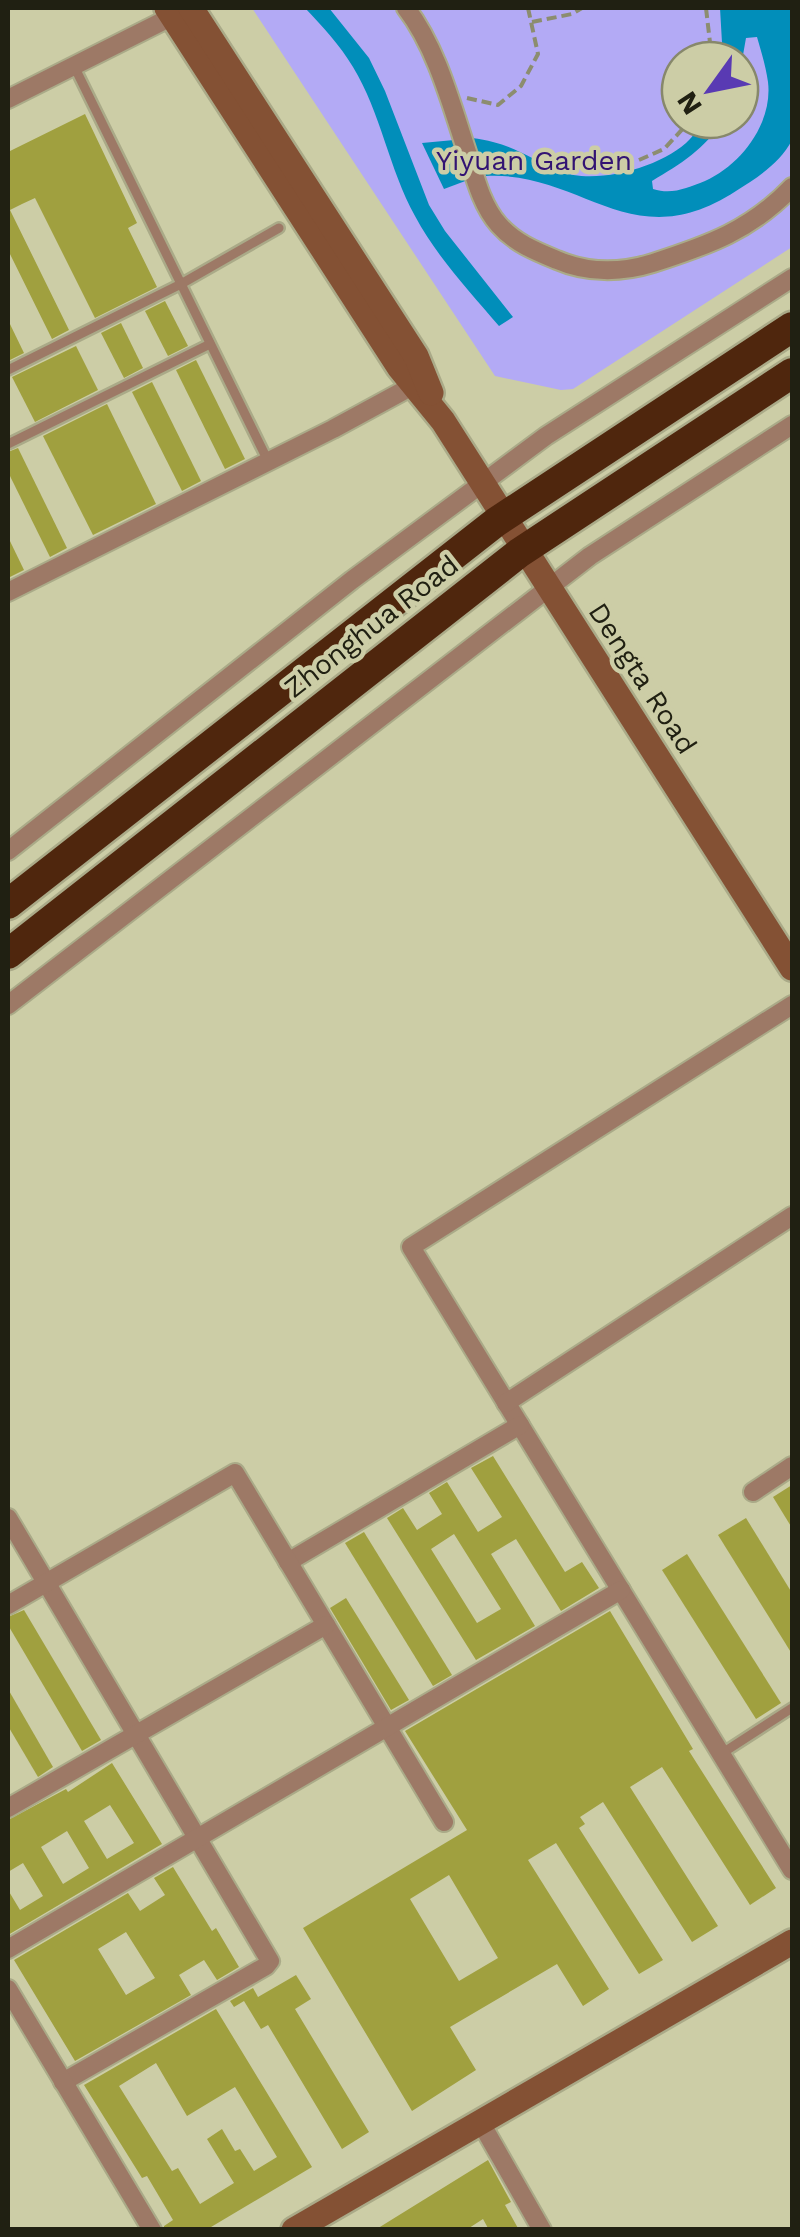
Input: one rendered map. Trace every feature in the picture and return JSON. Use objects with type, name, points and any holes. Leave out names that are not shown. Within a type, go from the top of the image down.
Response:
[{"type":"highway","name":"Zhonghua Road","points":[[8,904],[504,516],[792,328]]},
{"type":"highway","name":"Zhonghua Road","points":[[8,954],[525,549],[792,373]]},
{"type":"street","points":[[406,8],[418,23],[446,92],[479,188],[496,222],[522,246],[581,270],[636,269],[709,245],[767,213],[792,187]]},
{"type":"street","points":[[8,99],[177,10]]},
{"type":"street","name":"Dengta Road","points":[[177,10],[399,367],[443,421],[788,952]]},
{"type":"street","name":"Dengta Road","points":[[177,10],[416,356],[443,421]]},
{"type":"street","points":[[8,851],[352,580],[546,436],[792,278]]},
{"type":"street","points":[[8,592],[414,385]]},
{"type":"street","points":[[8,1005],[590,556],[792,425]]},
{"type":"street","points":[[792,1005],[410,1247],[792,1870]]},
{"type":"street","points":[[506,1403],[792,1216]]},
{"type":"street","points":[[288,1562],[520,1426]]},
{"type":"street","points":[[753,1492],[792,1466]]},
{"type":"street","points":[[8,1605],[235,1473],[444,1822]]},
{"type":"street","points":[[8,1518],[270,1960],[266,1966],[64,2082]]},
{"type":"street","points":[[8,1950],[621,1590]]},
{"type":"street","points":[[8,1808],[326,1625]]},
{"type":"street","points":[[294,2230],[792,1942]]},
{"type":"street","points":[[8,1989],[152,2230]]},
{"type":"street","points":[[481,2123],[542,2230]]},
{"type":"lane","points":[[74,66],[268,462]]},
{"type":"lane","points":[[8,370],[180,284],[279,228]]},
{"type":"lane","points":[[8,444],[210,344]]},
{"type":"lane","points":[[721,1754],[792,1708]]},
{"type":"path","points":[[446,92],[498,105],[521,86],[538,54],[528,8]]},
{"type":"path","points":[[532,22],[572,14],[582,8]]},
{"type":"path","points":[[706,8],[710,40]]},
{"type":"path","points":[[638,160],[664,149],[672,140]]},
{"type":"green space","name":"Yiyuan Garden","points":[[252,8],[792,8],[792,247],[573,389],[495,376]]},
{"type":"water","points":[[305,8],[329,8],[369,58],[429,205],[513,317],[499,326],[433,246],[406,198],[363,85],[342,51]]},
{"type":"water","points":[[720,8],[792,8],[792,140],[781,156],[736,191],[699,210],[667,217],[637,215],[520,178],[486,176],[472,138],[508,147],[559,171],[591,176],[628,171],[664,158],[689,140],[707,140],[652,181],[653,189],[679,190],[718,174],[753,140],[760,140],[768,97],[760,40],[722,40]]},
{"type":"water","points":[[454,140],[468,180],[444,189],[422,143]]},
{"type":"building","points":[[85,114],[137,223],[128,228],[157,287],[95,318],[35,198],[22,204],[10,210],[69,330],[52,339],[8,250],[8,152]]},
{"type":"building","points":[[165,301],[188,346],[168,356],[145,311]]},
{"type":"building","points":[[8,320],[24,353],[8,361]]},
{"type":"building","points":[[121,323],[143,368],[124,378],[101,333]]},
{"type":"building","points":[[76,346],[98,390],[35,422],[12,377]]},
{"type":"building","points":[[196,360],[245,459],[225,469],[176,370]]},
{"type":"building","points":[[152,382],[201,481],[182,491],[132,392]]},
{"type":"building","points":[[107,404],[156,504],[93,535],[43,436]]},
{"type":"building","points":[[18,448],[67,548],[50,557],[8,472],[8,452]]},
{"type":"building","points":[[8,537],[24,570],[8,578]]},
{"type":"building","points":[[493,1456],[565,1572],[582,1562],[599,1588],[561,1611],[516,1539],[491,1554],[535,1626],[476,1660],[387,1518],[403,1508],[417,1530],[442,1514],[429,1493],[447,1482],[478,1532],[502,1517],[471,1468]],"holes":[[[454,1534],[501,1609],[477,1623],[431,1549]]]},
{"type":"building","points":[[792,1485],[792,1528],[773,1497]]},
{"type":"building","points":[[746,1518],[792,1593],[792,1654],[718,1535]]},
{"type":"building","points":[[364,1532],[452,1675],[433,1686],[345,1543]]},
{"type":"building","points":[[687,1554],[781,1703],[756,1719],[662,1570]]},
{"type":"building","points":[[346,1598],[409,1700],[391,1710],[330,1608]]},
{"type":"building","points":[[24,1610],[101,1740],[82,1751],[8,1625],[8,1617]]},
{"type":"building","points":[[610,1611],[693,1749],[689,1751],[776,1888],[750,1905],[662,1767],[630,1787],[718,1926],[692,1942],[603,1802],[580,1817],[585,1824],[579,1828],[663,1960],[639,1974],[556,1843],[528,1860],[609,1989],[583,2006],[557,1964],[450,2027],[476,2070],[412,2111],[303,1928],[467,1830],[405,1731]],"holes":[[[449,1875],[498,1958],[459,1981],[410,1899]]]},
{"type":"building","points":[[8,1689],[53,1767],[38,1777],[8,1726]]},
{"type":"building","points":[[112,1763],[162,1844],[8,1935],[8,1890],[20,1910],[43,1896],[23,1863],[8,1872],[8,1820],[66,1789],[68,1792]],"holes":[[[110,1805],[134,1843],[107,1859],[84,1821]],[[67,1831],[89,1868],[63,1884],[41,1847]]]},
{"type":"building","points":[[173,1867],[239,1967],[217,1980],[204,1960],[179,1975],[191,1995],[75,2061],[14,1960],[128,1893],[140,1911],[165,1895],[154,1878]],"holes":[[[126,1932],[155,1978],[126,1995],[98,1949]]]},
{"type":"building","points":[[296,1975],[311,1999],[295,2009],[369,2132],[342,2149],[268,2025],[261,2029],[244,2001],[234,2007],[230,2001],[253,1988],[258,1997]]},
{"type":"building","points":[[216,2009],[312,2167],[206,2230],[164,2230],[173,2220],[84,2085]],"holes":[[[156,2063],[187,2116],[235,2087],[277,2157],[254,2171],[222,2129],[207,2139],[234,2183],[200,2204],[178,2168],[172,2171],[119,2086]]]},
{"type":"building","points":[[488,2160],[511,2202],[505,2205],[519,2230],[489,2230],[483,2219],[466,2230],[375,2230]]}]
